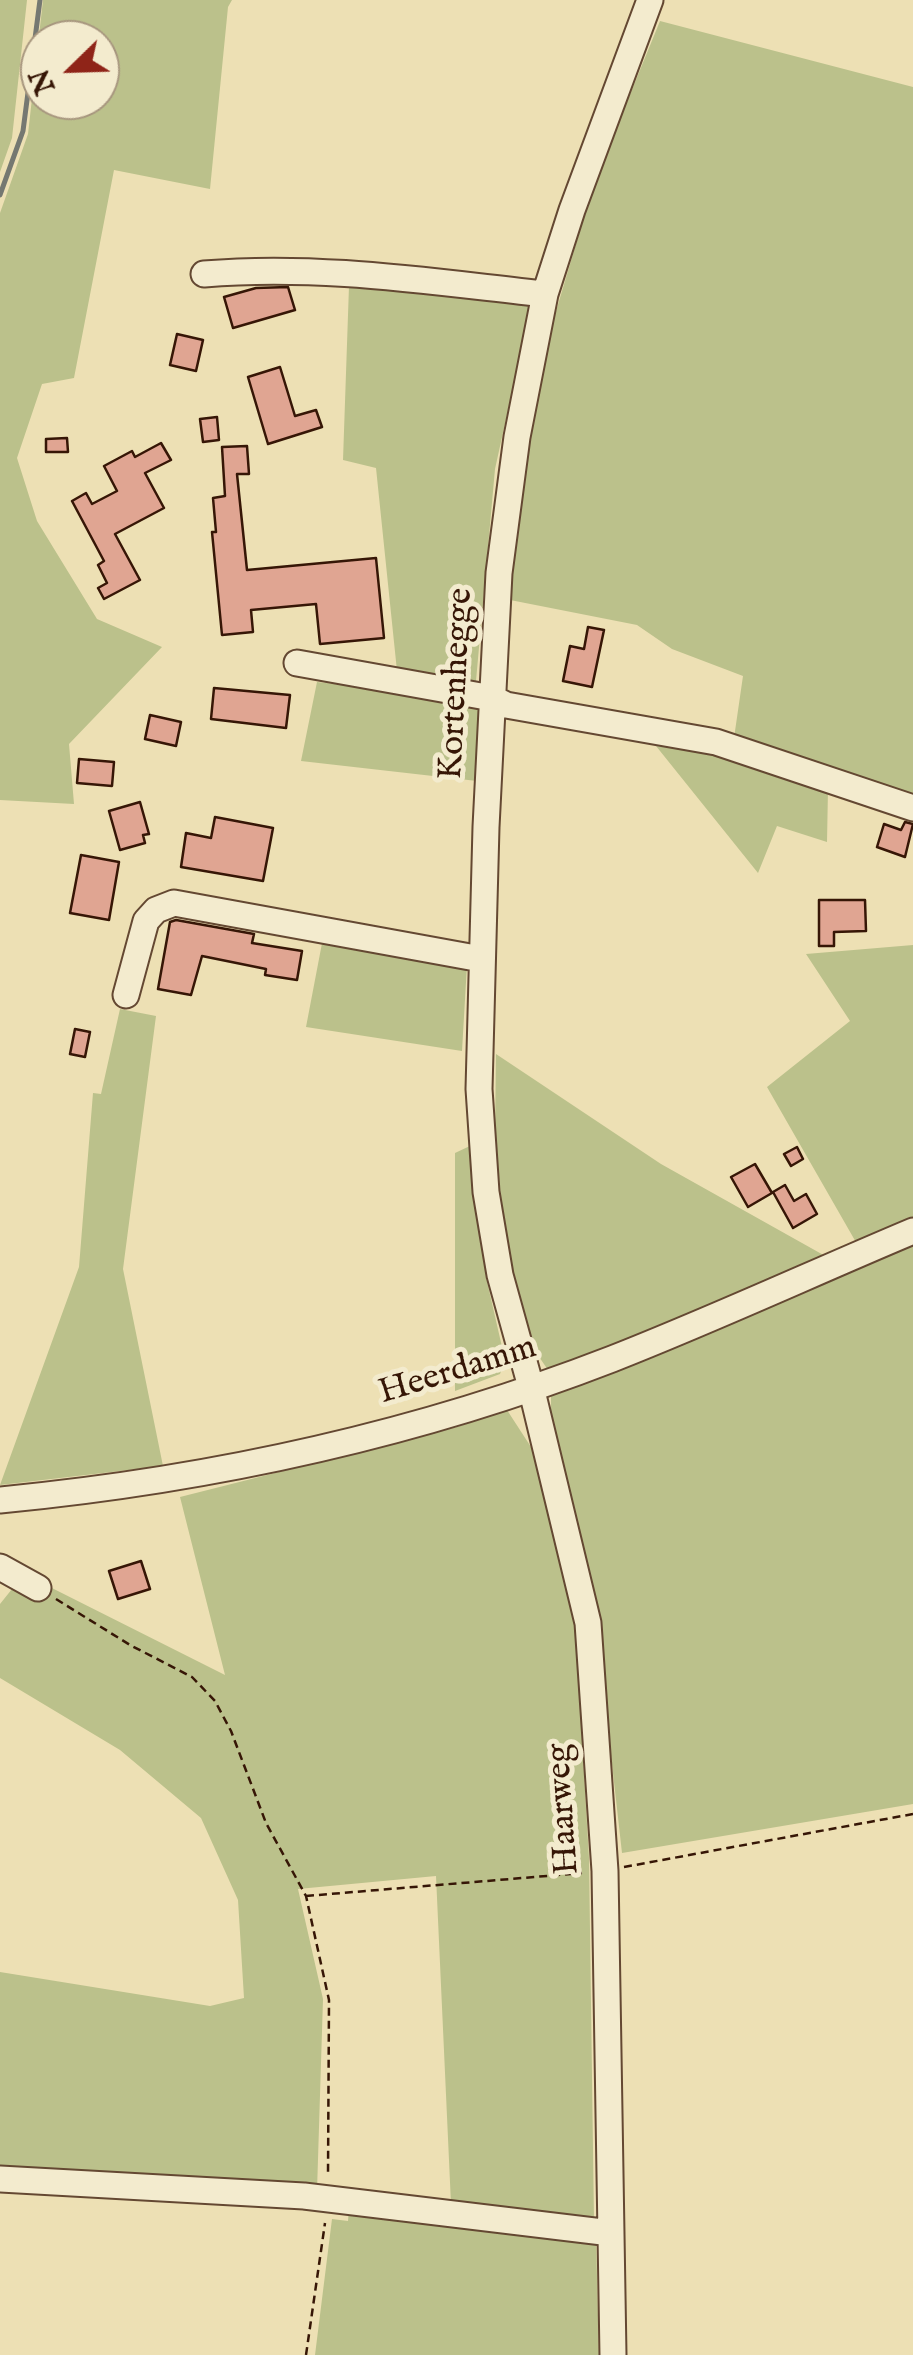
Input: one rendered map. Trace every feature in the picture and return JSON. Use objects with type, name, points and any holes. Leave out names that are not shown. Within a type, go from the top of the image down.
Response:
[{"type":"street","name":"Kortenhegge","points":[[532,1387],[500,1274],[486,1192],[479,1089],[481,959],[499,573],[517,438],[545,294],[650,0]]},
{"type":"street","points":[[204,274],[266,269],[304,271],[545,294]]},
{"type":"street","points":[[298,663],[716,742],[913,808]]},
{"type":"street","points":[[126,995],[146,921],[156,910],[174,903],[481,959]]},
{"type":"street","name":"Heerdamm","points":[[0,1500],[102,1490],[252,1465],[453,1413],[612,1359],[913,1231]]},
{"type":"street","name":"Haarweg","points":[[532,1387],[588,1623],[604,1871],[614,2355]]},
{"type":"street","points":[[0,1567],[38,1588]]},
{"type":"street","points":[[0,2179],[328,2200],[611,2233]]},
{"type":"path","points":[[38,1588],[130,1645],[192,1677],[215,1701],[231,1731],[266,1823],[306,1896],[329,2000],[328,2200],[306,2355]]},
{"type":"path","points":[[306,1896],[604,1871],[913,1814]]},
{"type":"green space","points":[[0,0],[27,0],[25,20],[20,20],[20,64],[12,138],[0,172]]},
{"type":"green space","points":[[43,0],[232,0],[228,7],[210,189],[114,170],[74,378],[42,384],[17,458],[37,521],[97,619],[162,647],[69,744],[74,804],[0,800],[0,213],[30,120],[120,120],[120,20],[41,20]]},
{"type":"green space","points":[[660,21],[913,87],[913,797],[734,738],[743,676],[672,649],[637,625],[505,599],[543,355],[595,180]]},
{"type":"green space","points":[[349,286],[532,301],[495,469],[476,681],[397,671],[376,468],[343,460]]},
{"type":"green space","points":[[317,682],[467,699],[482,713],[477,781],[301,761]]},
{"type":"green space","points":[[656,746],[714,752],[828,789],[827,842],[777,826],[758,873]]},
{"type":"green space","points":[[323,938],[467,965],[462,1051],[306,1027]]},
{"type":"green space","points":[[913,945],[913,1219],[857,1244],[767,1087],[850,1021],[806,954]]},
{"type":"green space","points":[[120,1009],[156,1016],[123,1269],[163,1466],[0,1485],[79,1267],[93,1093],[101,1094]]},
{"type":"green space","points":[[496,1054],[661,1164],[827,1257],[548,1370],[529,1342],[503,1223],[495,1133]]},
{"type":"green space","points":[[472,1145],[486,1277],[505,1360],[500,1374],[455,1391],[455,1153]]},
{"type":"green space","points":[[913,1243],[913,1804],[622,1853],[596,1622],[551,1426],[551,1396]]},
{"type":"green space","points":[[507,1410],[531,1447],[575,1621],[589,1858],[594,2221],[451,2204],[436,1876],[298,1889],[323,1999],[317,2191],[0,2169],[0,1972],[210,2006],[244,1998],[238,1900],[201,1818],[120,1750],[0,1678],[0,1604],[24,1574],[225,1675],[180,1497],[457,1427]]},
{"type":"green space","points":[[349,2208],[596,2237],[599,2355],[315,2355],[332,2219],[348,2221]]},
{"type":"building","points":[[288,287],[295,310],[233,328],[224,297],[256,288]]},
{"type":"building","points":[[177,334],[203,340],[196,371],[170,365]]},
{"type":"building","points":[[280,367],[295,416],[316,410],[322,427],[268,444],[248,377]]},
{"type":"building","points":[[217,417],[219,440],[203,442],[200,419]]},
{"type":"building","points":[[67,438],[68,452],[46,452],[46,439]]},
{"type":"building","points":[[161,443],[171,460],[145,473],[164,508],[115,534],[140,580],[104,599],[98,588],[107,583],[98,565],[104,561],[72,501],[86,493],[92,504],[117,491],[104,466],[132,451],[135,457]]},
{"type":"building","points":[[247,446],[249,474],[237,474],[247,570],[376,558],[384,638],[320,644],[316,604],[251,610],[253,632],[222,635],[212,532],[216,532],[213,498],[225,496],[222,447]]},
{"type":"building","points":[[588,627],[604,630],[592,687],[563,681],[570,646],[584,649]]},
{"type":"building","points":[[214,688],[290,695],[286,728],[211,719]]},
{"type":"building","points":[[150,715],[181,722],[176,746],[145,739]]},
{"type":"building","points":[[79,759],[114,762],[112,786],[77,783]]},
{"type":"building","points":[[140,802],[149,834],[143,835],[145,843],[120,850],[109,811]]},
{"type":"building","points":[[215,817],[273,828],[263,881],[181,867],[186,833],[211,838]]},
{"type":"building","points":[[905,822],[913,824],[905,857],[877,847],[884,824],[901,830]]},
{"type":"building","points":[[81,855],[119,862],[109,920],[70,913]]},
{"type":"building","points":[[819,900],[865,900],[866,931],[834,932],[834,946],[819,946]]},
{"type":"building","points":[[170,922],[254,934],[252,943],[302,951],[297,980],[265,975],[266,969],[202,956],[191,995],[158,989]]},
{"type":"building","points":[[75,1029],[90,1032],[85,1057],[70,1054]]},
{"type":"building","points":[[797,1147],[803,1159],[791,1166],[784,1154]]},
{"type":"building","points":[[755,1164],[772,1193],[748,1207],[731,1177]]},
{"type":"building","points":[[785,1185],[794,1201],[806,1194],[817,1214],[793,1228],[773,1192]]},
{"type":"building","points":[[141,1561],[150,1589],[118,1599],[109,1571]]},
{"type":"waterway","points":[[0,195],[23,131],[40,0]]}]
